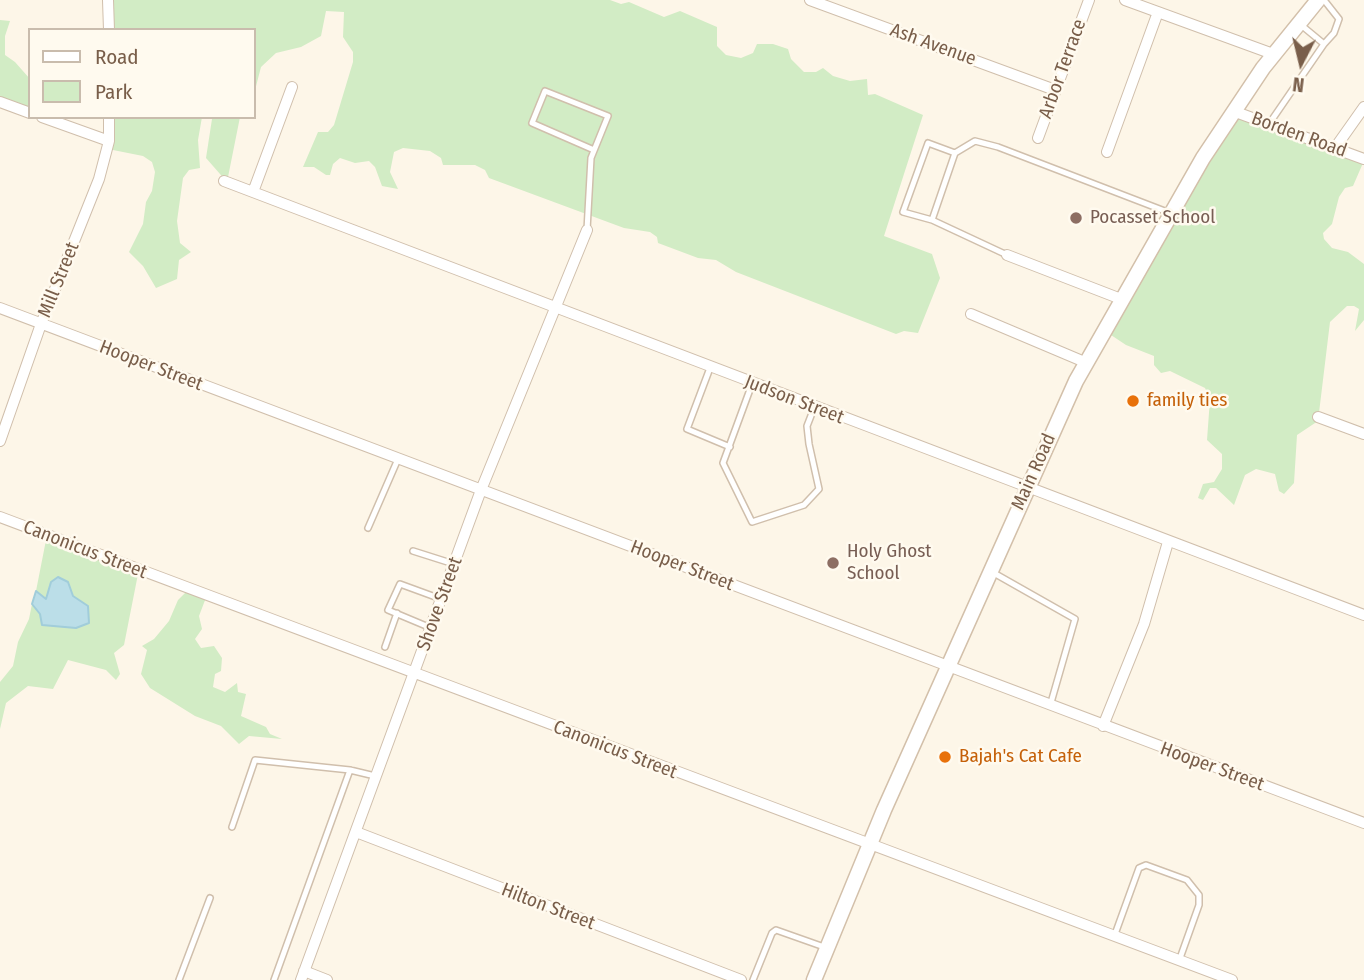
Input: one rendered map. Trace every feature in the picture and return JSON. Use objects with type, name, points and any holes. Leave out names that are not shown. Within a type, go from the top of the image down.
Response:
[{"type":"main road","name":"Main Road","points":[[814,980],[869,846],[1026,489],[1087,363],[1170,213],[1233,111],[1273,54],[1318,0]]},
{"type":"street","points":[[108,0],[109,28]]},
{"type":"street","name":"Ash Avenue","points":[[810,0],[1055,90]]},
{"type":"street","name":"Arbor Terrace","points":[[1038,138],[1089,0]]},
{"type":"street","points":[[1125,0],[1273,54]]},
{"type":"street","points":[[1107,152],[1158,12]]},
{"type":"street","points":[[253,192],[292,88]]},
{"type":"street","points":[[0,102],[28,112]]},
{"type":"street","points":[[1335,148],[1364,107]]},
{"type":"street","name":"Borden Road","points":[[1233,111],[1364,159]]},
{"type":"street","points":[[47,119],[109,141]]},
{"type":"street","name":"Mill Street","points":[[0,441],[41,324],[99,178],[109,141],[109,119]]},
{"type":"street","name":"Judson Street","points":[[224,181],[1026,489],[1364,615]]},
{"type":"street","name":"Shove Street","points":[[302,976],[481,490],[553,307],[587,230]]},
{"type":"street","points":[[1007,255],[1121,299]]},
{"type":"street","name":"Hooper Street","points":[[0,308],[947,668],[1364,823]]},
{"type":"street","points":[[971,314],[1087,363]]},
{"type":"street","points":[[1318,417],[1364,434]]},
{"type":"street","name":"Canonicus Street","points":[[0,517],[869,846],[1232,980]]},
{"type":"street","points":[[1103,726],[1144,624],[1168,542]]},
{"type":"street","name":"Hilton Street","points":[[356,832],[741,980]]},
{"type":"street","points":[[302,976],[327,980]]},
{"type":"lane","points":[[1269,124],[1334,33],[1339,19],[1324,0]]},
{"type":"lane","points":[[1299,23],[1324,44]]},
{"type":"lane","points":[[587,230],[591,158],[608,116],[545,91],[532,123],[594,150]]},
{"type":"lane","points":[[932,220],[955,153],[975,141],[999,147],[1170,213]]},
{"type":"lane","points":[[955,153],[928,143],[903,212],[932,220],[1007,255]]},
{"type":"lane","points":[[710,368],[687,429],[730,447]]},
{"type":"lane","points":[[752,384],[723,463],[752,522],[804,505],[819,489],[808,444],[807,426],[814,408]]},
{"type":"lane","points":[[368,528],[398,460]]},
{"type":"lane","points":[[413,551],[454,564]]},
{"type":"lane","points":[[990,571],[1075,619],[1049,706]]},
{"type":"lane","points":[[432,628],[388,610],[400,584],[442,599]]},
{"type":"lane","points":[[385,647],[397,613]]},
{"type":"lane","points":[[232,827],[255,760],[350,770],[377,776]]},
{"type":"lane","points":[[274,980],[350,770]]},
{"type":"lane","points":[[1114,937],[1139,868],[1146,865],[1187,880],[1199,895],[1199,905],[1179,961]]},
{"type":"lane","points":[[179,980],[210,898]]},
{"type":"lane","points":[[753,980],[772,933],[776,930],[827,948]]},
{"type":"green space","points":[[107,0],[610,0],[621,4],[629,2],[664,17],[680,11],[717,27],[717,46],[726,55],[741,58],[753,53],[757,44],[773,44],[788,49],[791,59],[804,72],[816,72],[823,68],[833,76],[850,81],[867,79],[868,95],[875,94],[923,115],[884,236],[932,254],[940,278],[918,333],[904,331],[896,334],[736,272],[716,260],[698,258],[658,243],[657,237],[650,232],[624,228],[489,178],[485,170],[475,165],[443,165],[441,158],[430,151],[403,148],[394,152],[390,172],[398,189],[382,186],[375,167],[369,161],[355,163],[340,158],[333,164],[330,175],[314,167],[303,167],[318,132],[328,132],[334,125],[353,62],[353,52],[343,37],[344,12],[326,11],[321,36],[301,47],[276,53],[261,67],[256,86],[256,28],[108,28]]},
{"type":"green space","points":[[0,20],[10,21],[5,36],[5,55],[28,77],[28,113],[0,104]]},
{"type":"green space","points":[[1231,115],[1363,163],[1353,186],[1345,188],[1339,197],[1332,224],[1323,233],[1324,239],[1332,248],[1348,252],[1364,264],[1364,320],[1355,331],[1359,309],[1347,306],[1330,322],[1318,421],[1297,435],[1294,483],[1284,494],[1279,491],[1275,474],[1256,469],[1245,475],[1234,505],[1216,488],[1210,488],[1203,500],[1198,498],[1203,484],[1214,482],[1222,469],[1222,454],[1207,440],[1210,399],[1205,388],[1170,371],[1161,373],[1154,365],[1154,356],[1126,345],[1105,331]]},
{"type":"green space","points":[[108,119],[202,119],[198,140],[200,168],[189,170],[183,178],[177,221],[180,243],[191,252],[179,260],[177,279],[156,288],[143,266],[129,252],[143,224],[146,202],[152,191],[155,172],[152,162],[143,156],[108,149]]},
{"type":"green space","points":[[212,119],[240,119],[227,182],[206,158]]},
{"type":"green space","points":[[47,535],[139,569],[124,645],[114,653],[120,674],[116,680],[106,670],[68,660],[53,689],[28,686],[6,703],[0,729],[0,682],[13,666],[18,642],[29,619],[32,604],[40,614],[88,606],[73,596],[58,577],[51,582],[46,600],[36,591]]},
{"type":"green space","points":[[190,588],[207,595],[199,616],[202,629],[195,639],[201,648],[214,646],[222,658],[221,671],[215,674],[213,687],[225,692],[237,683],[238,692],[246,694],[241,716],[266,727],[270,734],[282,739],[249,736],[239,744],[221,726],[195,716],[150,688],[141,674],[147,650],[142,646],[154,639],[169,621],[178,600]]},
{"type":"water","points":[[58,577],[68,582],[73,596],[88,606],[89,623],[76,628],[42,625],[40,614],[32,604],[36,591],[46,599],[51,582]]},
{"type":"place","name":"Pocasset School","points":[[1076,218]]},
{"type":"place","name":"family ties","points":[[1133,401]]},
{"type":"place","name":"Holy Ghost School","points":[[833,563]]},
{"type":"place","name":"Bajah's Cat Cafe","points":[[945,757]]}]
